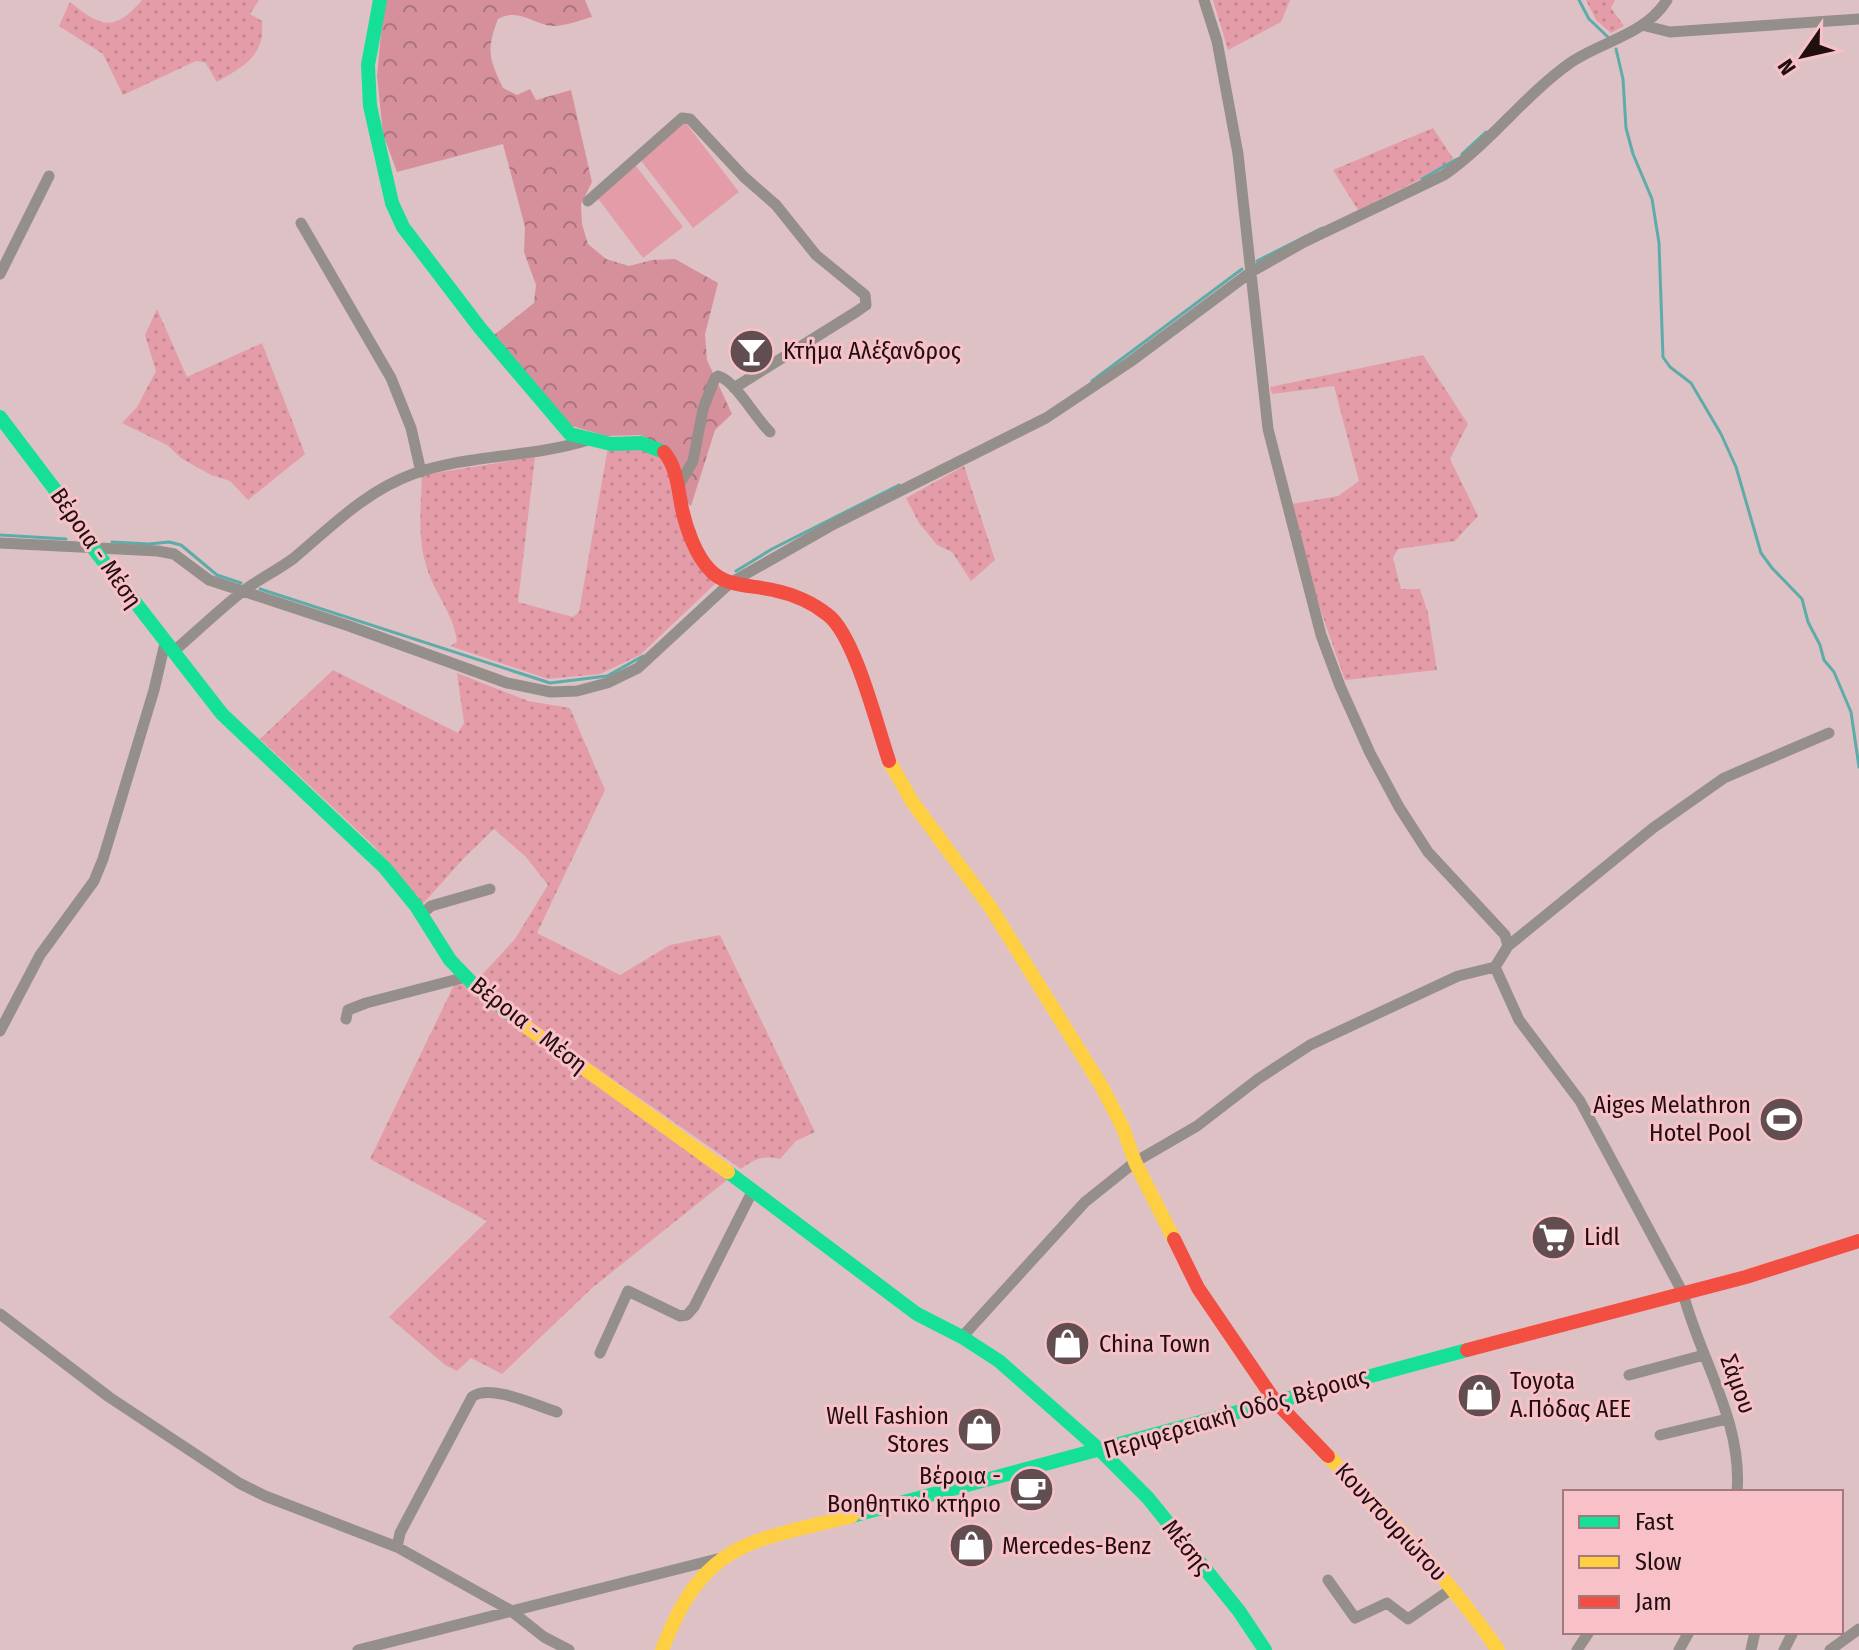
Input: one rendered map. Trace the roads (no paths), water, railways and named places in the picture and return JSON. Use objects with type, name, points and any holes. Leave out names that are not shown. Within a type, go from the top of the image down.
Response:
[{"type":"street","points":[[380,0],[368,65],[370,106],[392,203],[403,227],[480,328],[570,434],[611,444],[641,443],[662,450],[672,461],[683,514],[698,551],[710,571],[730,583]]},
{"type":"street","points":[[1204,0],[1217,41],[1247,213],[1268,429],[1306,582],[1334,672],[1370,753],[1399,807],[1428,852],[1505,935],[1508,946]]},
{"type":"street","points":[[0,543],[174,554],[209,580],[507,683],[551,692],[577,691],[607,683],[638,668],[730,583],[834,524],[1046,418],[1130,362],[1251,272],[1304,242],[1444,175],[1464,161],[1566,66],[1650,21],[1667,0]]},
{"type":"street","points":[[1642,25],[1670,32],[1859,19]]},
{"type":"street","points":[[588,201],[682,118],[690,119],[744,177],[776,205],[816,255],[865,295],[866,305],[734,388]]},
{"type":"street","points":[[0,274],[49,176]]},
{"type":"street","points":[[301,223],[391,378],[411,428],[421,472]]},
{"type":"street","points":[[679,485],[693,461],[703,409],[715,378],[721,376],[734,388],[770,432]]},
{"type":"street","name":"Βέροια - Μέση","points":[[0,417],[56,491],[93,548],[222,714],[385,868],[450,960],[466,977],[510,1015],[662,1123],[917,1314],[962,1337],[999,1361],[1101,1451]]},
{"type":"street","points":[[0,1031],[40,955],[94,881],[169,647],[243,591],[291,560],[360,501],[421,472],[450,464],[563,448],[588,440]]},
{"type":"street","name":"Κουντουριώτου","points":[[730,583],[800,598],[830,616],[843,634],[896,775],[1010,938],[1114,1107],[1135,1162],[1198,1288],[1275,1401],[1418,1547],[1468,1606],[1498,1650]]},
{"type":"street","points":[[962,1337],[1085,1202],[1135,1162],[1197,1126],[1258,1079],[1310,1045],[1458,976],[1495,967],[1508,946],[1653,828],[1709,787],[1829,733]]},
{"type":"street","points":[[421,915],[431,906],[490,889]]},
{"type":"street","name":"Σάμου","points":[[1495,967],[1519,1020],[1580,1101],[1683,1293],[1736,1444],[1737,1490]]},
{"type":"street","points":[[346,1019],[348,1010],[366,1003],[466,977]]},
{"type":"street","points":[[600,1353],[628,1291],[680,1316],[687,1315],[694,1307],[752,1192]]},
{"type":"street","name":"Περιφερειακή Οδός Βέροιας","points":[[662,1650],[678,1616],[710,1566],[751,1542],[1746,1277],[1859,1241]]},
{"type":"street","points":[[0,1314],[109,1397],[239,1483],[397,1547],[510,1610],[544,1637],[569,1650]]},
{"type":"street","points":[[1629,1375],[1704,1355]]},
{"type":"street","points":[[397,1547],[400,1533],[472,1397],[488,1392],[557,1412]]},
{"type":"street","points":[[1660,1435],[1727,1419]]},
{"type":"street","name":"Μέσης","points":[[1101,1451],[1148,1498],[1239,1611],[1265,1650]]},
{"type":"street","points":[[358,1650],[721,1558]]},
{"type":"street","points":[[1328,1580],[1355,1618],[1387,1603],[1408,1619],[1453,1588]]},
{"type":"street","points":[[1830,1650],[1859,1629]]},
{"type":"water","name":"Aiges Melathron Hotel Pool","points":[[1779,1099],[1791,1111],[1790,1117],[1803,1124],[1790,1137],[1779,1137],[1771,1129],[1772,1118],[1765,1111]]},
{"type":"waterway","points":[[1579,0],[1589,19],[1610,39]]},
{"type":"waterway","points":[[1616,49],[1623,79],[1626,128],[1652,199],[1659,243],[1663,357],[1670,367],[1691,383],[1721,434],[1736,467],[1761,553],[1802,599],[1824,660],[1834,672],[1851,712],[1859,767]]},
{"type":"waterway","points":[[1462,154],[1486,132]]},
{"type":"waterway","points":[[1422,179],[1457,159]]},
{"type":"waterway","points":[[1257,261],[1322,228]]},
{"type":"waterway","points":[[1092,381],[1242,269]]},
{"type":"waterway","points":[[736,571],[772,549],[899,485]]},
{"type":"waterway","points":[[0,535],[66,539]]},
{"type":"waterway","points":[[112,542],[169,542],[181,545],[217,575],[241,583]]},
{"type":"waterway","points":[[260,589],[550,683],[607,676],[643,656]]},
{"type":"place","name":"Κτήμα Αλέξανδρος","points":[[752,351]]},
{"type":"place","name":"Aiges Melathron Hotel Pool","points":[[1782,1119]]},
{"type":"place","name":"Lidl","points":[[1553,1237]]},
{"type":"place","name":"China Town","points":[[1068,1344]]},
{"type":"place","name":"Toyota Α.Πόδας ΑΕΕ","points":[[1479,1395]]},
{"type":"place","name":"Well Fashion Stores","points":[[980,1430]]},
{"type":"place","name":"Βέροια - Βοηθητικό κτήριο","points":[[1032,1490]]},
{"type":"place","name":"Mercedes-Benz","points":[[971,1546]]}]
